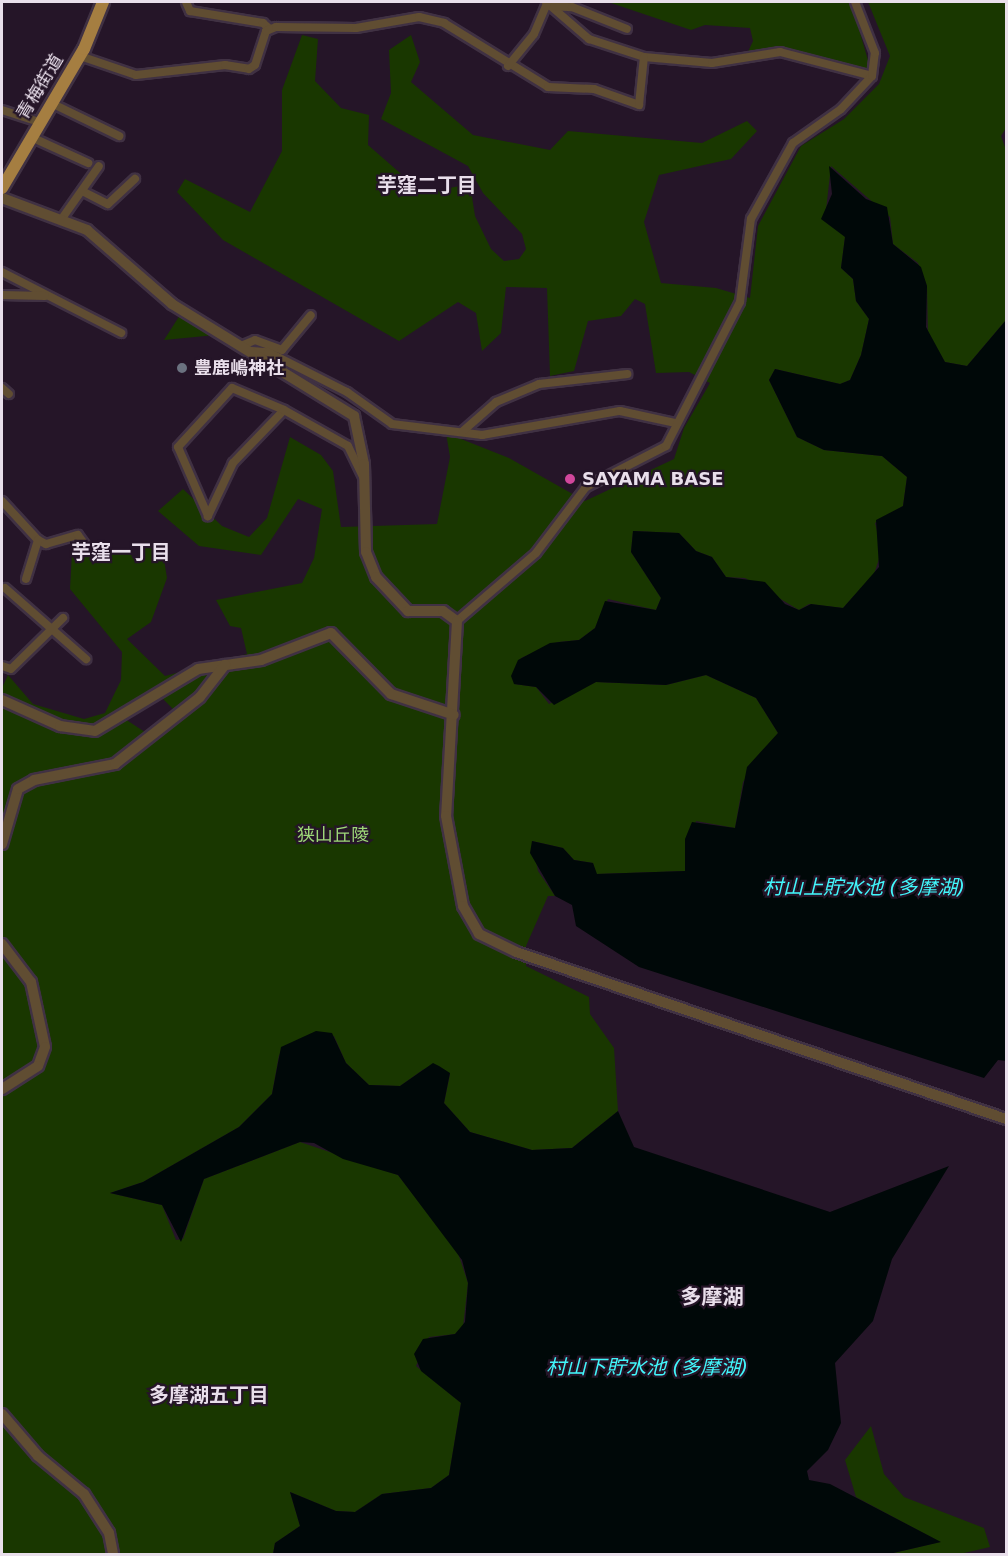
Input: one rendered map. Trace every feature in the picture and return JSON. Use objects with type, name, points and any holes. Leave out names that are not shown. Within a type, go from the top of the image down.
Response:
[{"type":"main road","name":"青梅街道","points":[[2,188],[80,56],[104,2]]},
{"type":"street","points":[[186,2],[190,11],[263,23],[270,30],[432,18],[508,66],[548,87],[594,89],[639,105],[644,57]]},
{"type":"street","points":[[855,2],[875,53],[872,75],[841,109],[793,143],[751,219],[740,302],[661,452],[586,487],[536,553],[457,621],[454,715],[446,802],[450,846],[465,913],[486,940],[1006,1119]]},
{"type":"street","points":[[508,66],[534,34],[547,3]]},
{"type":"street","points":[[547,3],[589,39],[644,57],[712,63],[780,52],[872,75]]},
{"type":"street","points":[[547,3],[572,7],[627,29]]},
{"type":"street","points":[[80,56],[136,75],[225,65],[249,69],[270,30]]},
{"type":"street","points":[[51,103],[119,136]]},
{"type":"street","points":[[2,110],[39,122]]},
{"type":"street","points":[[31,137],[88,163]]},
{"type":"street","points":[[63,217],[99,166]]},
{"type":"street","points":[[81,191],[108,204],[135,179]]},
{"type":"street","points":[[2,198],[63,217],[92,233],[172,304],[350,411],[360,430],[366,552],[376,577],[408,611],[443,611],[457,621]]},
{"type":"street","points":[[2,272],[122,333]]},
{"type":"street","points":[[2,295],[50,297]]},
{"type":"street","points":[[246,348],[255,340],[282,350],[311,315]]},
{"type":"street","points":[[246,348],[268,352],[295,365],[392,424],[482,435],[602,412],[675,423]]},
{"type":"street","points":[[464,431],[496,402],[539,384],[627,374]]},
{"type":"street","points":[[2,388],[9,394]]},
{"type":"street","points":[[284,410],[233,463],[208,516],[178,447],[232,388],[284,410],[348,446],[364,481]]},
{"type":"street","points":[[2,501],[38,540],[46,544],[78,535],[88,549]]},
{"type":"street","points":[[26,579],[38,540]]},
{"type":"street","points":[[5,588],[54,628],[86,659]]},
{"type":"street","points":[[2,666],[11,669],[63,618]]},
{"type":"street","points":[[2,700],[60,726],[89,732],[198,669],[261,660],[331,633],[391,694],[454,715]]},
{"type":"street","points":[[2,844],[18,789],[34,780],[115,765],[200,697],[225,665]]},
{"type":"street","points":[[2,944],[31,982],[45,1052],[38,1066],[2,1089]]},
{"type":"street","points":[[2,1415],[39,1456],[84,1494],[109,1533],[113,1554]]},
{"type":"green space","points":[[608,2],[851,2],[870,67],[864,70],[775,49],[746,56],[753,41],[750,28],[705,25],[691,30]]},
{"type":"green space","name":"狭山丘陵","points":[[868,2],[1006,2],[1006,128],[1001,136],[1006,150],[1006,320],[967,366],[945,362],[928,334],[927,286],[918,263],[893,244],[890,217],[831,166],[826,210],[845,237],[841,268],[853,279],[856,301],[869,319],[861,355],[850,380],[840,384],[775,369],[769,380],[797,437],[824,450],[882,456],[907,477],[903,506],[875,523],[882,550],[874,574],[843,608],[809,604],[799,610],[745,578],[726,577],[712,557],[696,551],[679,533],[633,531],[631,552],[661,598],[656,610],[608,599],[595,628],[579,640],[558,642],[521,658],[514,684],[536,687],[549,704],[596,682],[666,685],[706,675],[756,698],[778,733],[743,782],[735,828],[696,821],[685,871],[596,874],[593,863],[574,860],[563,848],[532,841],[538,871],[555,896],[548,896],[526,946],[526,966],[589,997],[590,1014],[614,1048],[618,1111],[572,1148],[532,1150],[470,1132],[444,1103],[450,1074],[424,1069],[400,1086],[369,1085],[346,1063],[334,1036],[279,1055],[272,1094],[239,1127],[143,1182],[110,1193],[162,1205],[176,1240],[183,1239],[204,1179],[300,1142],[398,1175],[458,1253],[468,1283],[463,1327],[455,1334],[429,1337],[416,1366],[461,1403],[449,1475],[431,1488],[382,1494],[355,1512],[336,1511],[290,1492],[300,1526],[275,1543],[273,1554],[2,1554],[2,688],[8,675],[33,704],[84,719],[105,713],[121,680],[122,652],[70,589],[72,553],[94,542],[139,558],[145,541],[162,547],[167,578],[151,622],[127,639],[165,676],[247,654],[241,628],[230,626],[216,600],[302,583],[314,558],[322,509],[298,499],[261,555],[199,546],[158,511],[183,489],[222,526],[249,537],[267,518],[290,437],[321,455],[333,471],[341,527],[437,524],[450,457],[446,433],[509,458],[585,501],[674,459],[684,428],[710,383],[689,372],[656,373],[645,304],[635,299],[621,316],[588,321],[574,371],[550,376],[547,288],[506,287],[501,333],[482,351],[476,313],[458,302],[399,341],[223,240],[177,192],[185,179],[250,212],[282,151],[282,90],[302,35],[318,39],[315,81],[341,108],[369,115],[368,145],[423,193],[470,184],[475,216],[491,249],[504,261],[519,259],[526,249],[522,234],[483,193],[468,166],[381,119],[391,93],[389,50],[411,35],[420,62],[411,82],[473,135],[550,150],[568,131],[702,143],[747,121],[757,131],[731,159],[659,175],[644,222],[661,283],[716,288],[750,298],[758,226],[801,146],[844,119],[879,84],[890,56]],"holes":[[[156,692],[178,714],[154,738],[122,717]]]},
{"type":"green space","points":[[180,315],[216,335],[164,340]]},
{"type":"green space","points":[[871,1426],[884,1474],[904,1497],[984,1528],[990,1547],[960,1554],[889,1554],[940,1542],[856,1497],[845,1460]]},
{"type":"water","name":"村山上貯水池 (多摩湖)","points":[[829,166],[866,199],[887,207],[893,244],[921,267],[927,286],[926,327],[945,362],[967,366],[1006,320],[1006,1061],[998,1060],[984,1078],[639,967],[576,926],[572,905],[555,896],[530,853],[532,841],[563,848],[574,860],[593,863],[597,874],[685,871],[685,839],[692,822],[735,828],[747,767],[778,733],[756,698],[706,675],[666,685],[596,682],[554,705],[536,687],[514,684],[511,676],[518,660],[550,643],[579,640],[595,628],[605,601],[656,610],[661,598],[631,552],[633,531],[679,533],[696,551],[712,557],[726,577],[765,582],[785,604],[799,610],[811,604],[843,608],[879,567],[876,520],[903,506],[907,477],[882,456],[824,450],[797,437],[769,380],[775,369],[840,384],[850,380],[861,355],[869,319],[856,301],[853,279],[841,268],[845,237],[821,219],[832,194]]},
{"type":"water","name":"村山下貯水池 (多摩湖)","points":[[316,1031],[332,1033],[346,1063],[369,1085],[400,1086],[433,1063],[439,1066],[450,1073],[444,1103],[470,1132],[532,1150],[572,1148],[618,1111],[634,1147],[830,1212],[949,1166],[892,1259],[873,1321],[835,1363],[841,1423],[828,1450],[807,1471],[809,1480],[830,1484],[941,1542],[889,1554],[273,1554],[275,1543],[300,1526],[290,1492],[336,1511],[355,1512],[382,1494],[431,1488],[449,1475],[461,1403],[421,1371],[414,1354],[423,1339],[455,1334],[465,1322],[468,1283],[462,1260],[398,1175],[343,1159],[314,1143],[300,1142],[204,1179],[181,1242],[162,1205],[110,1193],[143,1182],[239,1127],[272,1094],[281,1047]]},
{"type":"place","name":"豊鹿嶋神社","points":[[182,368]]},
{"type":"place","name":"SAYAMA BASE","points":[[570,479]]},
{"type":"district","name":"芋窪二丁目","points":[[427,185]]},
{"type":"district","name":"芋窪一丁目","points":[[121,552]]},
{"type":"district","name":"多摩湖","points":[[712,1297]]},
{"type":"district","name":"多摩湖五丁目","points":[[209,1395]]}]
